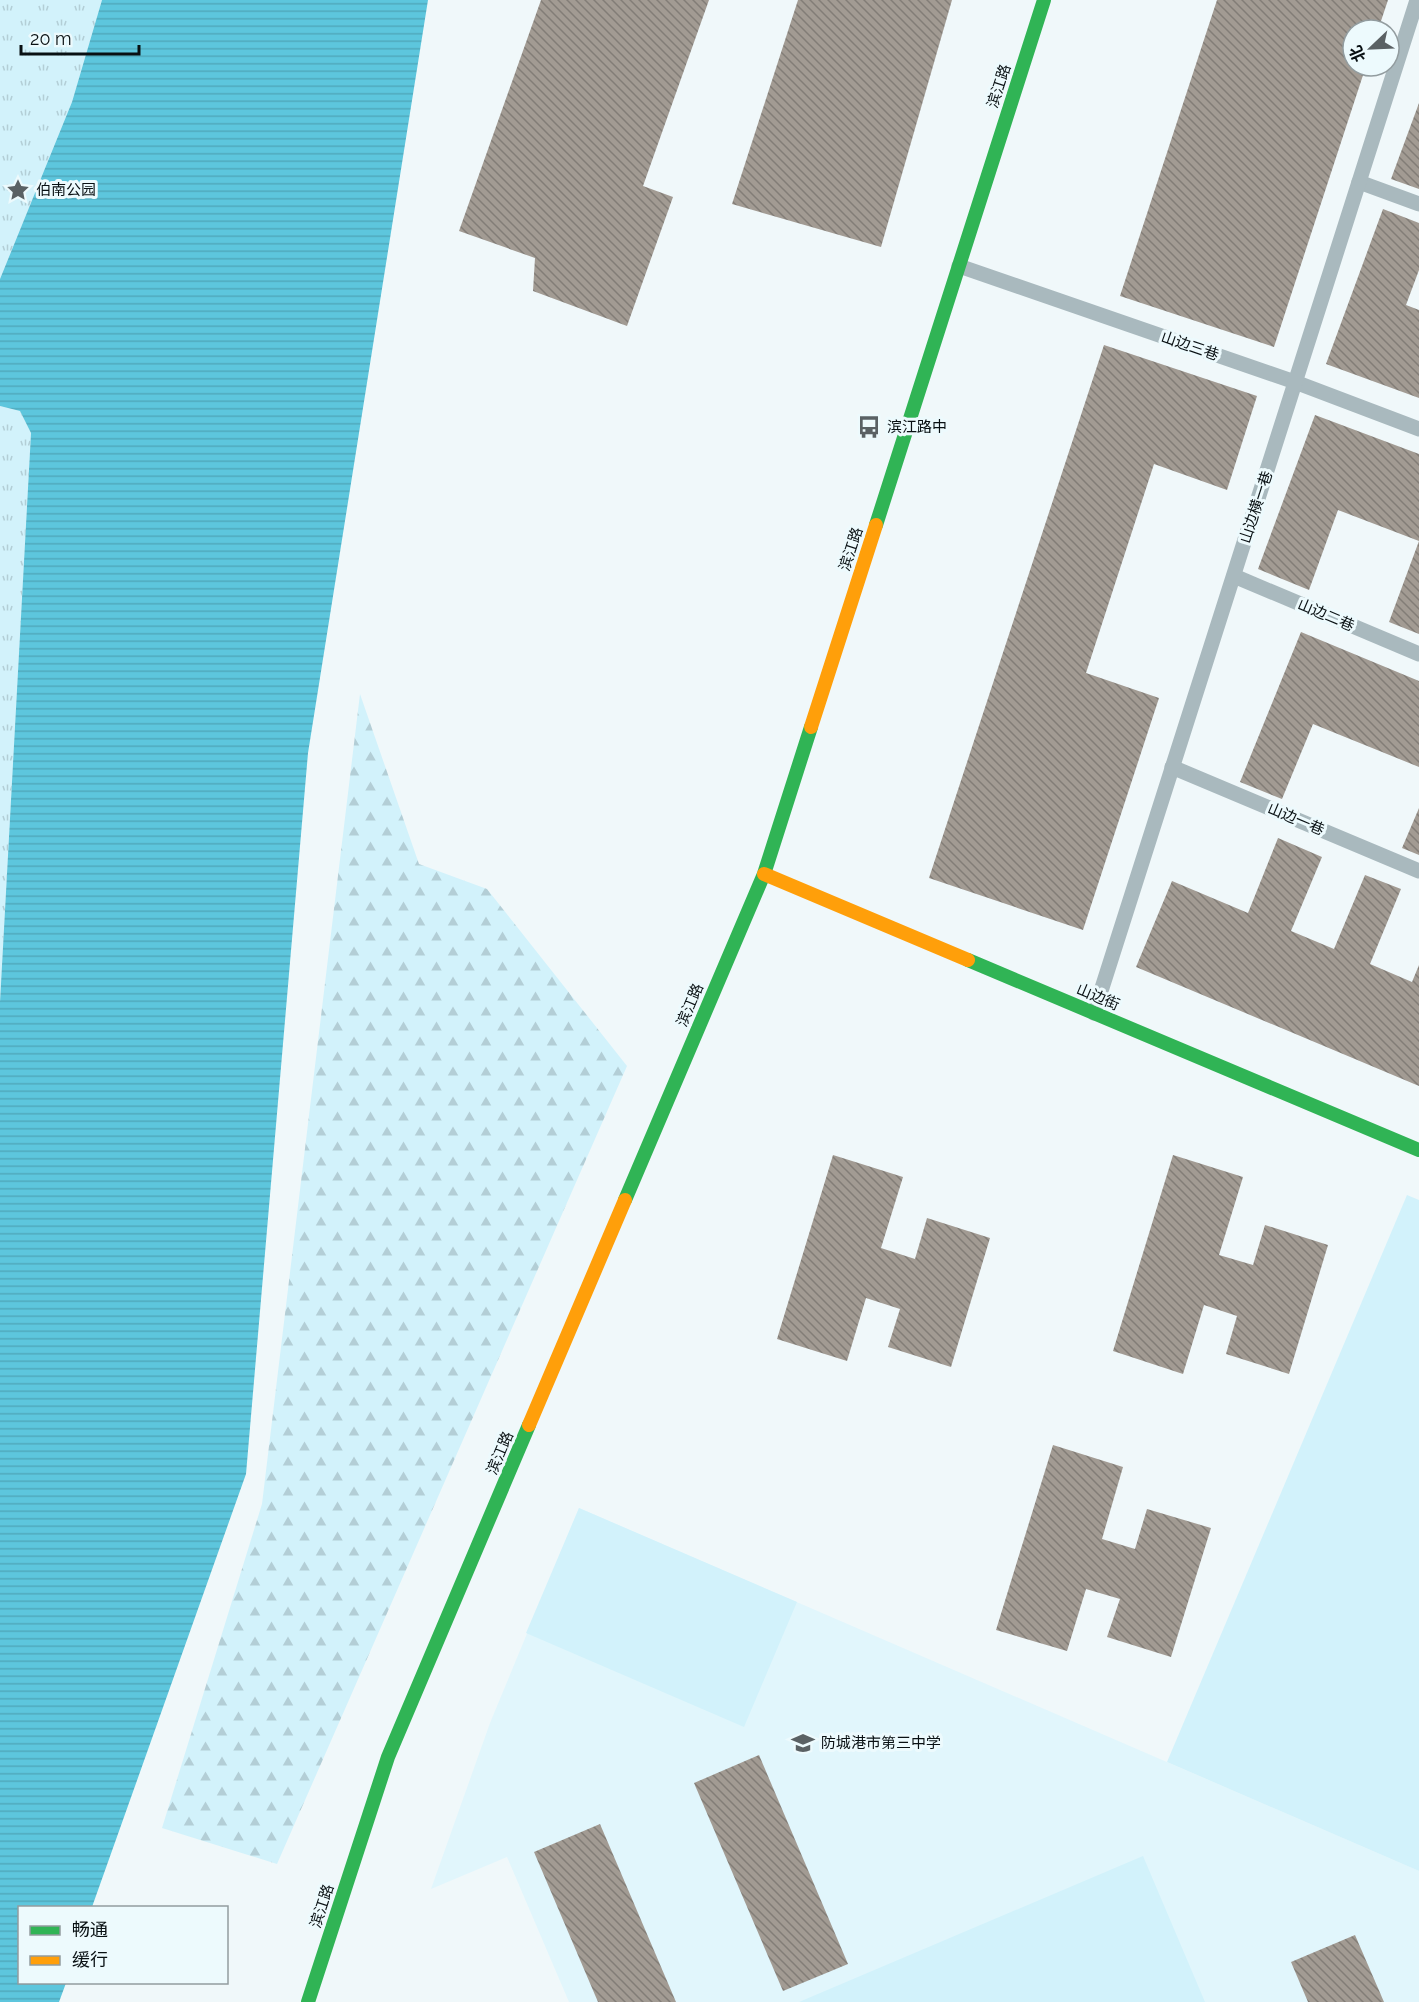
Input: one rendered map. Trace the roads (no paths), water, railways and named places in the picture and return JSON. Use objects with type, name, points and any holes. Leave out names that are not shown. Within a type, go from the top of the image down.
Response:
[{"type":"street","name":"滨江路","points":[[308,2002],[388,1757],[764,874],[1044,0]]},
{"type":"street","name":"山边街","points":[[764,874],[1419,1150]]},
{"type":"lane","name":"山边横一巷","points":[[1094,1013],[1417,0]]},
{"type":"lane","points":[[1359,182],[1419,204]]},
{"type":"lane","name":"山边三巷","points":[[959,266],[1295,382],[1419,429]]},
{"type":"lane","name":"山边二巷","points":[[1234,576],[1419,654]]},
{"type":"lane","name":"山边一巷","points":[[1172,767],[1419,872]]},
{"type":"water","points":[[102,0],[428,0],[308,753],[246,1474],[92,1906],[18,1906],[18,1984],[66,1984],[59,2002],[0,2002],[0,1002],[31,433],[20,411],[0,406],[0,279],[72,102]]},
{"type":"place","name":"伯南公园","points":[[18,190]]},
{"type":"place","name":"滨江路中","points":[[869,427]]},
{"type":"place","name":"防城港市第三中学","points":[[803,1743]]}]
